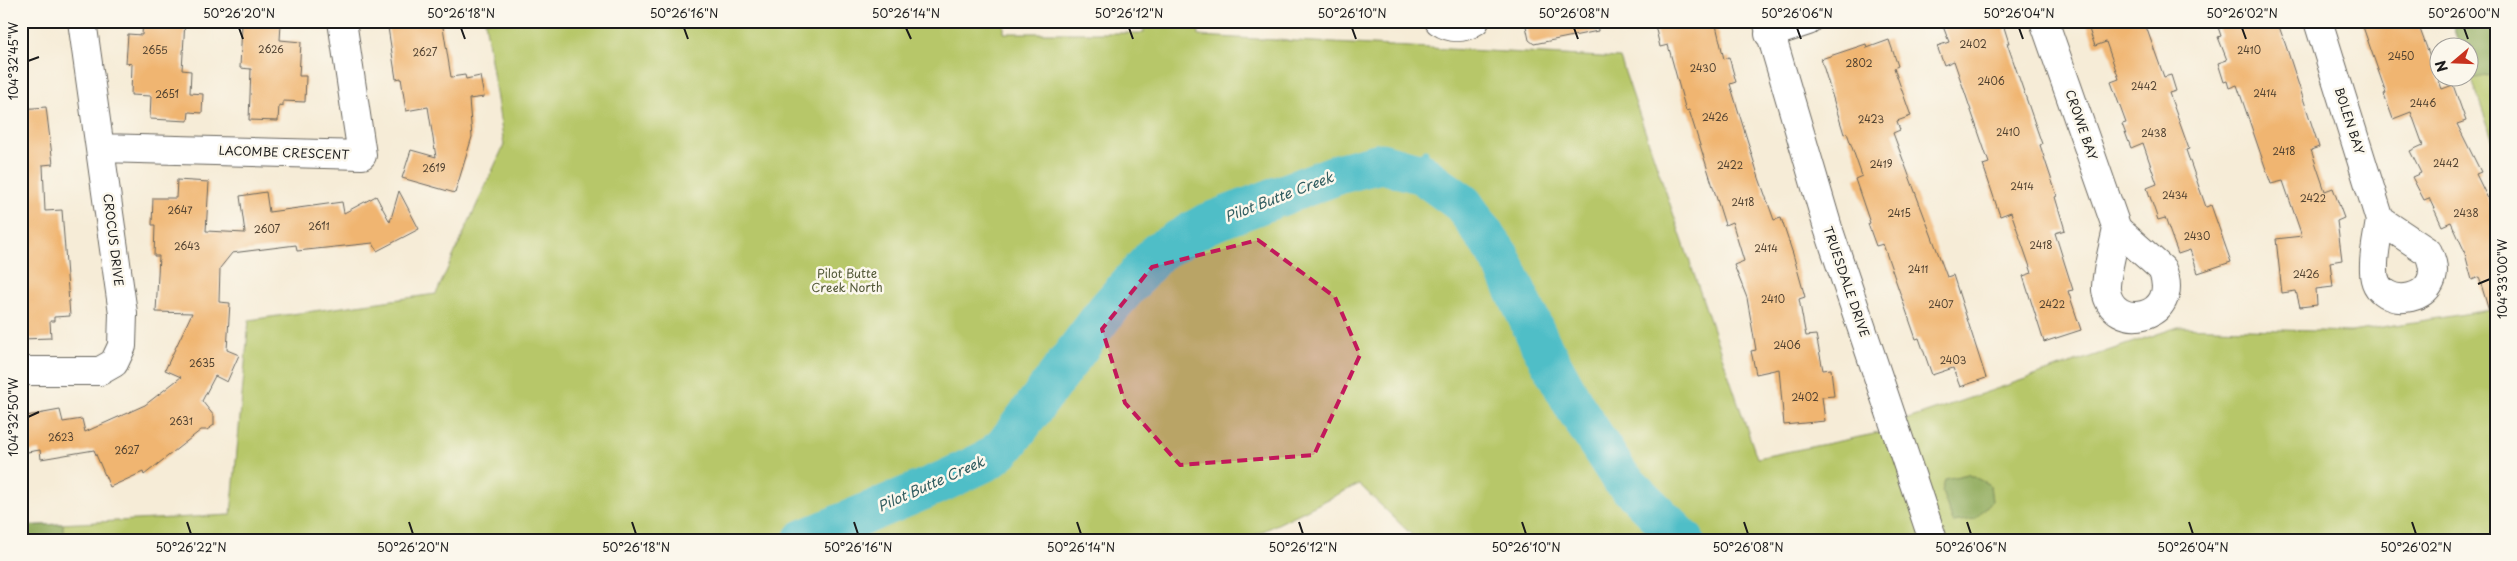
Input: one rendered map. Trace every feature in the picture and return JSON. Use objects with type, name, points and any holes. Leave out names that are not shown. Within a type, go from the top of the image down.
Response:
[{"type":"street","name":"CROCUS DRIVE","points":[[21,372],[100,371],[114,363],[122,346],[123,313],[82,21]]},
{"type":"street","name":"LACOMBE CRESCENT","points":[[101,148],[362,155],[342,21]]},
{"type":"street","points":[[1439,21],[1450,27],[1460,28],[1475,21]]},
{"type":"street","points":[[1768,27],[1808,21]]},
{"type":"street","name":"CROWE BAY","points":[[2044,21],[2117,229]]},
{"type":"street","name":"BOLEN BAY","points":[[2318,21],[2380,220]]},
{"type":"street","name":"TRUESDALE DRIVE","points":[[1768,27],[1828,228],[1934,540]]},
{"type":"highlighted area","points":[[1258,240],[1335,297],[1360,355],[1314,455],[1180,465],[1125,403],[1102,329],[1152,267]]},
{"type":"green space","name":"Pilot Butte Creek North","points":[[485,21],[1004,21],[1004,33],[1144,33],[1144,21],[1173,24],[1182,21],[1198,21],[1199,36],[1620,58],[1757,458],[1879,433],[1908,419],[2178,327],[2351,332],[2496,309],[2496,540],[1417,540],[1359,484],[1245,540],[21,540],[21,526],[231,515],[249,320],[436,294],[504,145]]},
{"type":"green space","points":[[2451,21],[2496,21],[2496,150],[2475,88],[2480,88],[2480,38],[2457,38]]},
{"type":"green space","points":[[2451,21],[2492,21],[2496,31],[2496,74],[2480,77],[2480,38],[2457,38]]},
{"type":"green space","points":[[1968,474],[1990,485],[1992,501],[1975,519],[1953,522],[1942,492],[1945,479]]},
{"type":"green space","points":[[63,524],[63,540],[21,540],[21,526]]},
{"type":"building","points":[[143,21],[185,21],[182,70],[191,71],[190,93],[203,94],[202,113],[189,112],[188,121],[150,119],[151,96],[131,95],[132,64],[126,63],[128,34],[142,35]]},
{"type":"building","points":[[387,21],[442,21],[451,77],[465,75],[466,79],[480,76],[484,97],[469,99],[472,137],[455,193],[402,178],[411,150],[436,157],[428,107],[406,111],[401,78],[396,79]]},
{"type":"building","points":[[1525,21],[1597,21],[1598,31],[1534,44],[1529,40]]},
{"type":"building","points":[[1654,21],[1715,21],[1724,59],[1729,57],[1736,82],[1730,84],[1759,178],[1774,220],[1781,218],[1793,254],[1805,297],[1799,299],[1806,336],[1816,335],[1823,370],[1831,369],[1834,396],[1822,397],[1825,421],[1784,425],[1779,369],[1756,374],[1751,351],[1756,350],[1747,298],[1734,265],[1744,261],[1732,222],[1725,225],[1689,110],[1686,111],[1668,45],[1660,47]]},
{"type":"building","points":[[1941,21],[2002,21],[2009,43],[2007,43],[2042,144],[2040,145],[2057,196],[2055,197],[2065,230],[2055,233],[2073,290],[2068,291],[2081,330],[2044,342],[2023,276],[2032,273],[2011,212],[2000,216],[1983,165],[1989,163],[1954,61],[1944,65],[1937,46],[1949,42]]},
{"type":"building","points":[[2086,21],[2144,21],[2164,77],[2171,75],[2176,91],[2169,93],[2189,149],[2186,150],[2206,207],[2211,205],[2231,262],[2198,273],[2190,250],[2178,254],[2165,218],[2158,220],[2147,188],[2157,184],[2143,143],[2131,148],[2122,124],[2126,123],[2111,82],[2119,79],[2106,42],[2095,46]]},
{"type":"building","points":[[2216,21],[2277,21],[2286,46],[2319,147],[2311,150],[2325,191],[2333,188],[2344,218],[2337,221],[2342,260],[2330,262],[2333,287],[2316,289],[2317,305],[2300,307],[2296,291],[2282,293],[2276,239],[2302,236],[2283,181],[2271,184],[2237,85],[2229,88],[2227,81],[2224,82],[2218,63],[2227,60],[2218,37],[2221,36]]},
{"type":"building","points":[[2361,21],[2417,21],[2430,56],[2430,88],[2454,88],[2466,121],[2457,124],[2481,172],[2476,174],[2496,215],[2496,317],[2491,318],[2479,277],[2472,280],[2464,250],[2451,222],[2442,226],[2429,198],[2424,200],[2412,177],[2421,173],[2410,151],[2423,145],[2411,112],[2393,119],[2384,94],[2386,93]]},
{"type":"building","points":[[242,22],[281,24],[280,40],[301,42],[299,76],[306,76],[305,102],[283,101],[283,106],[279,105],[278,121],[249,120],[251,69],[240,68]]},
{"type":"building","points":[[1889,40],[1898,66],[1894,68],[1911,116],[1897,121],[1900,130],[1893,133],[1947,277],[1953,275],[1986,378],[1960,387],[1953,368],[1932,375],[1919,338],[1916,339],[1883,244],[1876,246],[1855,179],[1862,176],[1847,133],[1844,134],[1821,59],[1866,44],[1867,48]]},
{"type":"building","points":[[46,107],[53,164],[43,165],[45,211],[62,210],[70,316],[54,317],[54,321],[50,321],[51,338],[21,339],[21,109]]},
{"type":"building","points":[[177,180],[209,182],[206,231],[245,233],[240,196],[266,192],[269,212],[342,202],[344,213],[376,196],[390,222],[399,191],[419,229],[377,251],[373,243],[297,251],[296,245],[232,253],[220,268],[219,302],[230,303],[227,350],[239,355],[227,382],[215,376],[202,401],[214,416],[214,425],[207,430],[201,430],[144,475],[143,472],[110,487],[94,450],[41,459],[40,450],[21,453],[21,417],[60,410],[63,422],[82,419],[85,432],[145,405],[181,377],[165,370],[192,313],[156,312],[159,256],[154,256],[155,225],[152,225],[153,198],[176,198]]},
{"type":"waterway","points":[[1425,153],[1423,165],[1427,178]]},
{"type":"waterway","name":"Pilot Butte Creek","points":[[803,540],[944,481],[988,460],[1005,446],[1107,310],[1158,252],[1206,224],[1341,173],[1381,163],[1422,174],[1463,204],[1500,257],[1540,343],[1575,407],[1620,477],[1684,540]]}]
